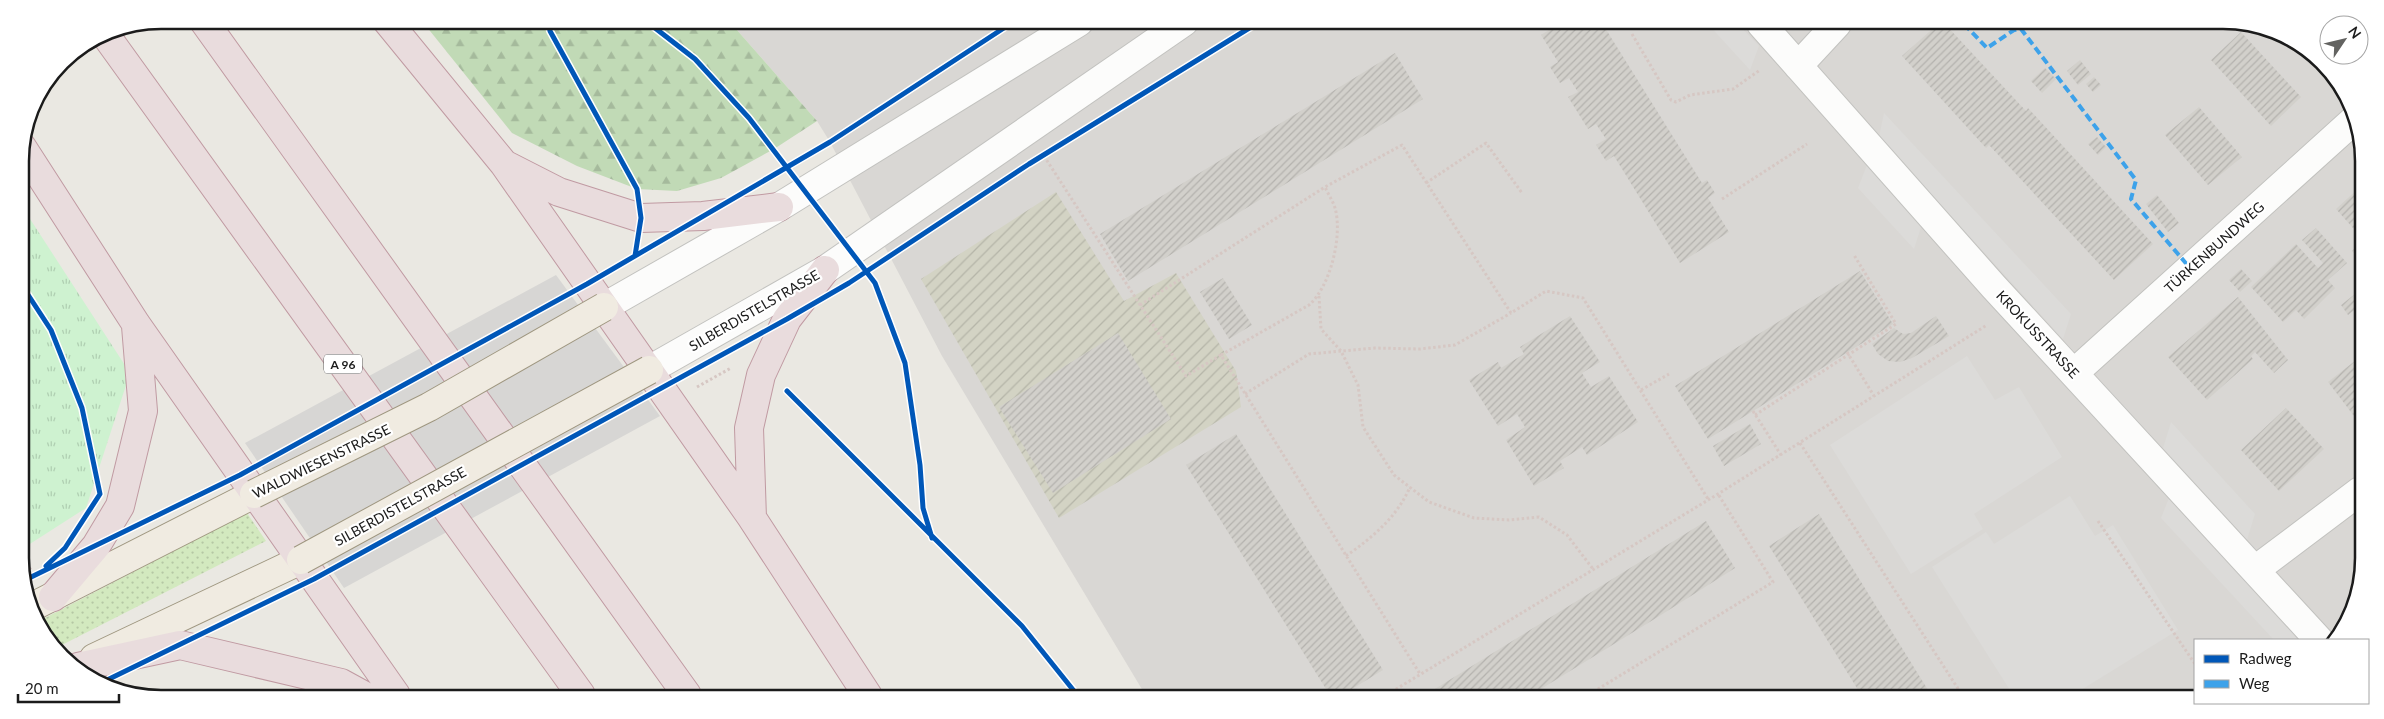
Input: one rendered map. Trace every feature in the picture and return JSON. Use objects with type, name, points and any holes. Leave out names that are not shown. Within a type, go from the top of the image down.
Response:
[{"type":"highway","points":[[209,29],[684,690]]},
{"type":"highway","points":[[394,29],[504,164],[752,518],[864,690]]},
{"type":"highway","name":"A 96","points":[[109,40],[577,690]]},
{"type":"highway","points":[[29,158],[136,324],[392,690]]},
{"type":"highway","points":[[504,164],[558,192],[641,218],[702,216],[779,207]]},
{"type":"highway","points":[[752,518],[749,428],[761,375],[787,319],[825,270]]},
{"type":"highway","points":[[44,601],[96,546],[120,506],[143,411],[136,324]]},
{"type":"highway","points":[[85,666],[180,645],[341,683],[354,690]]},
{"type":"main road","name":"WALDWIESENSTRASSE","points":[[44,601],[429,407],[604,307]]},
{"type":"main road","name":"SILBERDISTELSTRASSE","points":[[301,560],[649,370]]},
{"type":"main road","points":[[83,665],[301,560]]},
{"type":"street","points":[[604,307],[779,207],[1069,29]]},
{"type":"street","name":"SILBERDISTELSTRASSE","points":[[649,370],[825,270],[1174,29]]},
{"type":"street","name":"KROKUSSTRASSE","points":[[1765,29],[2014,308],[2318,639]]},
{"type":"street","points":[[1792,59],[1831,29]]},
{"type":"street","name":"TÜRKENBUNDWEG","points":[[2074,373],[2350,124]]},
{"type":"street","points":[[2255,570],[2355,495]]},
{"type":"path","points":[[1632,34],[1671,100],[1676,102],[1690,94],[1734,89],[1792,59]]},
{"type":"path","points":[[1027,131],[1186,376],[1309,305],[1319,296]]},
{"type":"path","points":[[1426,183],[1486,143],[1522,193]]},
{"type":"path","points":[[1722,199],[1807,144]]},
{"type":"path","points":[[1140,305],[1325,187],[1402,145],[1511,313]]},
{"type":"path","points":[[1325,187],[1335,208],[1338,238],[1319,296],[1321,329],[1341,351],[1358,385],[1363,427],[1394,475],[1429,502],[1474,518],[1509,520],[1539,518],[1567,534],[1593,570]]},
{"type":"path","points":[[1781,455],[1754,413],[1896,324],[1854,255]]},
{"type":"path","points":[[1245,394],[1309,354],[1375,348],[1420,349],[1454,345],[1546,291],[1583,298],[1708,500]]},
{"type":"path","points":[[1394,690],[1718,494],[2014,308]]},
{"type":"path","points":[[1848,354],[1874,396]]},
{"type":"path","points":[[1221,355],[1420,674]]},
{"type":"path","points":[[690,388],[695,388],[733,366]]},
{"type":"path","points":[[1641,390],[1670,374]]},
{"type":"path","points":[[1800,442],[1959,690]]},
{"type":"path","points":[[1346,556],[1383,527],[1404,501],[1410,488]]},
{"type":"path","points":[[1596,690],[1773,582],[1718,494]]},
{"type":"path","points":[[2098,521],[2194,663]]},
{"type":"shaded area","points":[[736,29],[2223,29],[2257,33],[2289,46],[2317,67],[2338,95],[2353,135],[2355,152],[2355,558],[2351,592],[2342,616],[2327,639],[2194,639],[2194,690],[1142,690],[942,356],[830,142],[817,121]]},
{"type":"shaded area","points":[[1712,29],[1743,29],[1759,46],[1750,70]]},
{"type":"shaded area","points":[[1884,113],[2071,314],[2063,339],[1879,137]]},
{"type":"shaded area","points":[[1867,165],[1922,224],[1914,249],[1858,188]]},
{"type":"shaded area","points":[[1056,192],[1124,301],[1176,273],[1236,371],[1241,407],[1059,518],[921,279]]},
{"type":"shaded area","points":[[1967,356],[1995,400],[2019,387],[2062,457],[1974,514],[1983,529],[1911,574],[1830,445]]},
{"type":"shaded area","points":[[2171,422],[2255,514],[2247,540],[2163,448]]},
{"type":"shaded area","points":[[2171,493],[2305,639],[2273,639],[2161,518]]},
{"type":"shaded area","points":[[2070,496],[2095,536],[2113,525],[2178,630],[2081,690],[2010,690],[1932,567],[1986,532],[1994,544]]},
{"type":"green space","points":[[428,29],[736,29],[817,121],[774,149],[721,178],[677,191],[637,189],[577,166],[512,133]]},
{"type":"green space","points":[[29,217],[130,373],[86,508],[29,545]]},
{"type":"green space","points":[[247,513],[266,541],[62,645],[44,619]]},
{"type":"pier","points":[[556,275],[660,416],[344,588],[245,443]]},
{"type":"building","points":[[1550,29],[1606,29],[1702,183],[1707,180],[1715,193],[1708,198],[1729,232],[1680,263],[1614,156],[1606,161],[1596,145],[1606,139],[1596,124],[1588,129],[1568,97],[1578,92],[1569,78],[1560,83],[1550,67],[1558,62],[1541,35]]},
{"type":"building","points":[[1932,29],[1950,29],[2026,111],[2028,108],[2153,244],[2114,280],[1989,145],[1986,148],[1902,56]]},
{"type":"building","points":[[2241,32],[2301,97],[2271,126],[2211,60]]},
{"type":"building","points":[[1395,53],[1423,99],[1128,281],[1100,234]]},
{"type":"building","points":[[2080,60],[2091,74],[2078,85],[2067,71]]},
{"type":"building","points":[[2045,68],[2056,79],[2042,93],[2031,81]]},
{"type":"building","points":[[2094,77],[2101,85],[2093,92],[2086,84]]},
{"type":"building","points":[[2199,107],[2242,157],[2208,185],[2165,135]]},
{"type":"building","points":[[2097,137],[2106,147],[2098,155],[2088,144]]},
{"type":"building","points":[[2355,192],[2355,230],[2336,209]]},
{"type":"building","points":[[2157,195],[2179,223],[2168,232],[2146,204]]},
{"type":"building","points":[[2316,228],[2347,263],[2328,280],[2335,288],[2304,319],[2296,310],[2283,322],[2251,287],[2296,244],[2318,268],[2323,263],[2302,240]]},
{"type":"building","points":[[2241,269],[2252,281],[2240,292],[2229,280]]},
{"type":"building","points":[[1860,271],[1893,324],[1708,439],[1675,386]]},
{"type":"building","points":[[1223,278],[1252,325],[1229,339],[1200,292]]},
{"type":"building","points":[[2355,294],[2355,310],[2348,315],[2341,305]]},
{"type":"building","points":[[2238,297],[2288,360],[2274,373],[2255,352],[2251,356],[2253,359],[2207,400],[2168,357]]},
{"type":"building","points":[[1570,316],[1600,362],[1582,373],[1591,387],[1609,376],[1638,422],[1587,455],[1582,447],[1560,461],[1564,468],[1534,486],[1506,440],[1525,427],[1517,414],[1498,426],[1469,380],[1498,362],[1501,368],[1524,354],[1520,347]]},
{"type":"building","points":[[1936,316],[1949,336],[1912,358],[1900,362],[1888,361],[1878,354],[1872,344],[1894,328],[1903,334],[1911,333]]},
{"type":"building","points":[[1118,333],[1171,419],[1053,493],[999,407]]},
{"type":"building","points":[[2355,361],[2355,417],[2328,382]]},
{"type":"building","points":[[2286,408],[2324,449],[2279,491],[2241,450]]},
{"type":"building","points":[[1750,424],[1761,444],[1724,466],[1713,446]]},
{"type":"building","points":[[1236,434],[1383,670],[1350,690],[1327,690],[1186,465]]},
{"type":"building","points":[[1819,514],[1928,690],[1858,690],[1769,546]]},
{"type":"building","points":[[1706,521],[1735,568],[1539,690],[1433,690]]},
{"type":"marked path","points":[[1969,29],[1987,48],[2014,30],[2021,29]]},
{"type":"marked path","points":[[2021,29],[2136,180],[2131,199],[2190,268]]},
{"type":"cycle path","points":[[550,29],[637,189],[641,218],[635,256]]},
{"type":"cycle path","points":[[656,29],[695,59],[749,118],[875,283],[905,363],[920,465],[923,508],[932,538]]},
{"type":"cycle path","points":[[30,577],[240,475],[587,284],[830,142],[1002,29]]},
{"type":"cycle path","points":[[109,679],[314,579],[787,319],[849,283],[1029,164],[1248,29]]},
{"type":"cycle path","points":[[29,296],[51,330],[82,408],[100,494],[65,548],[46,566]]},
{"type":"cycle path","points":[[787,391],[1022,626],[1073,690]]}]
